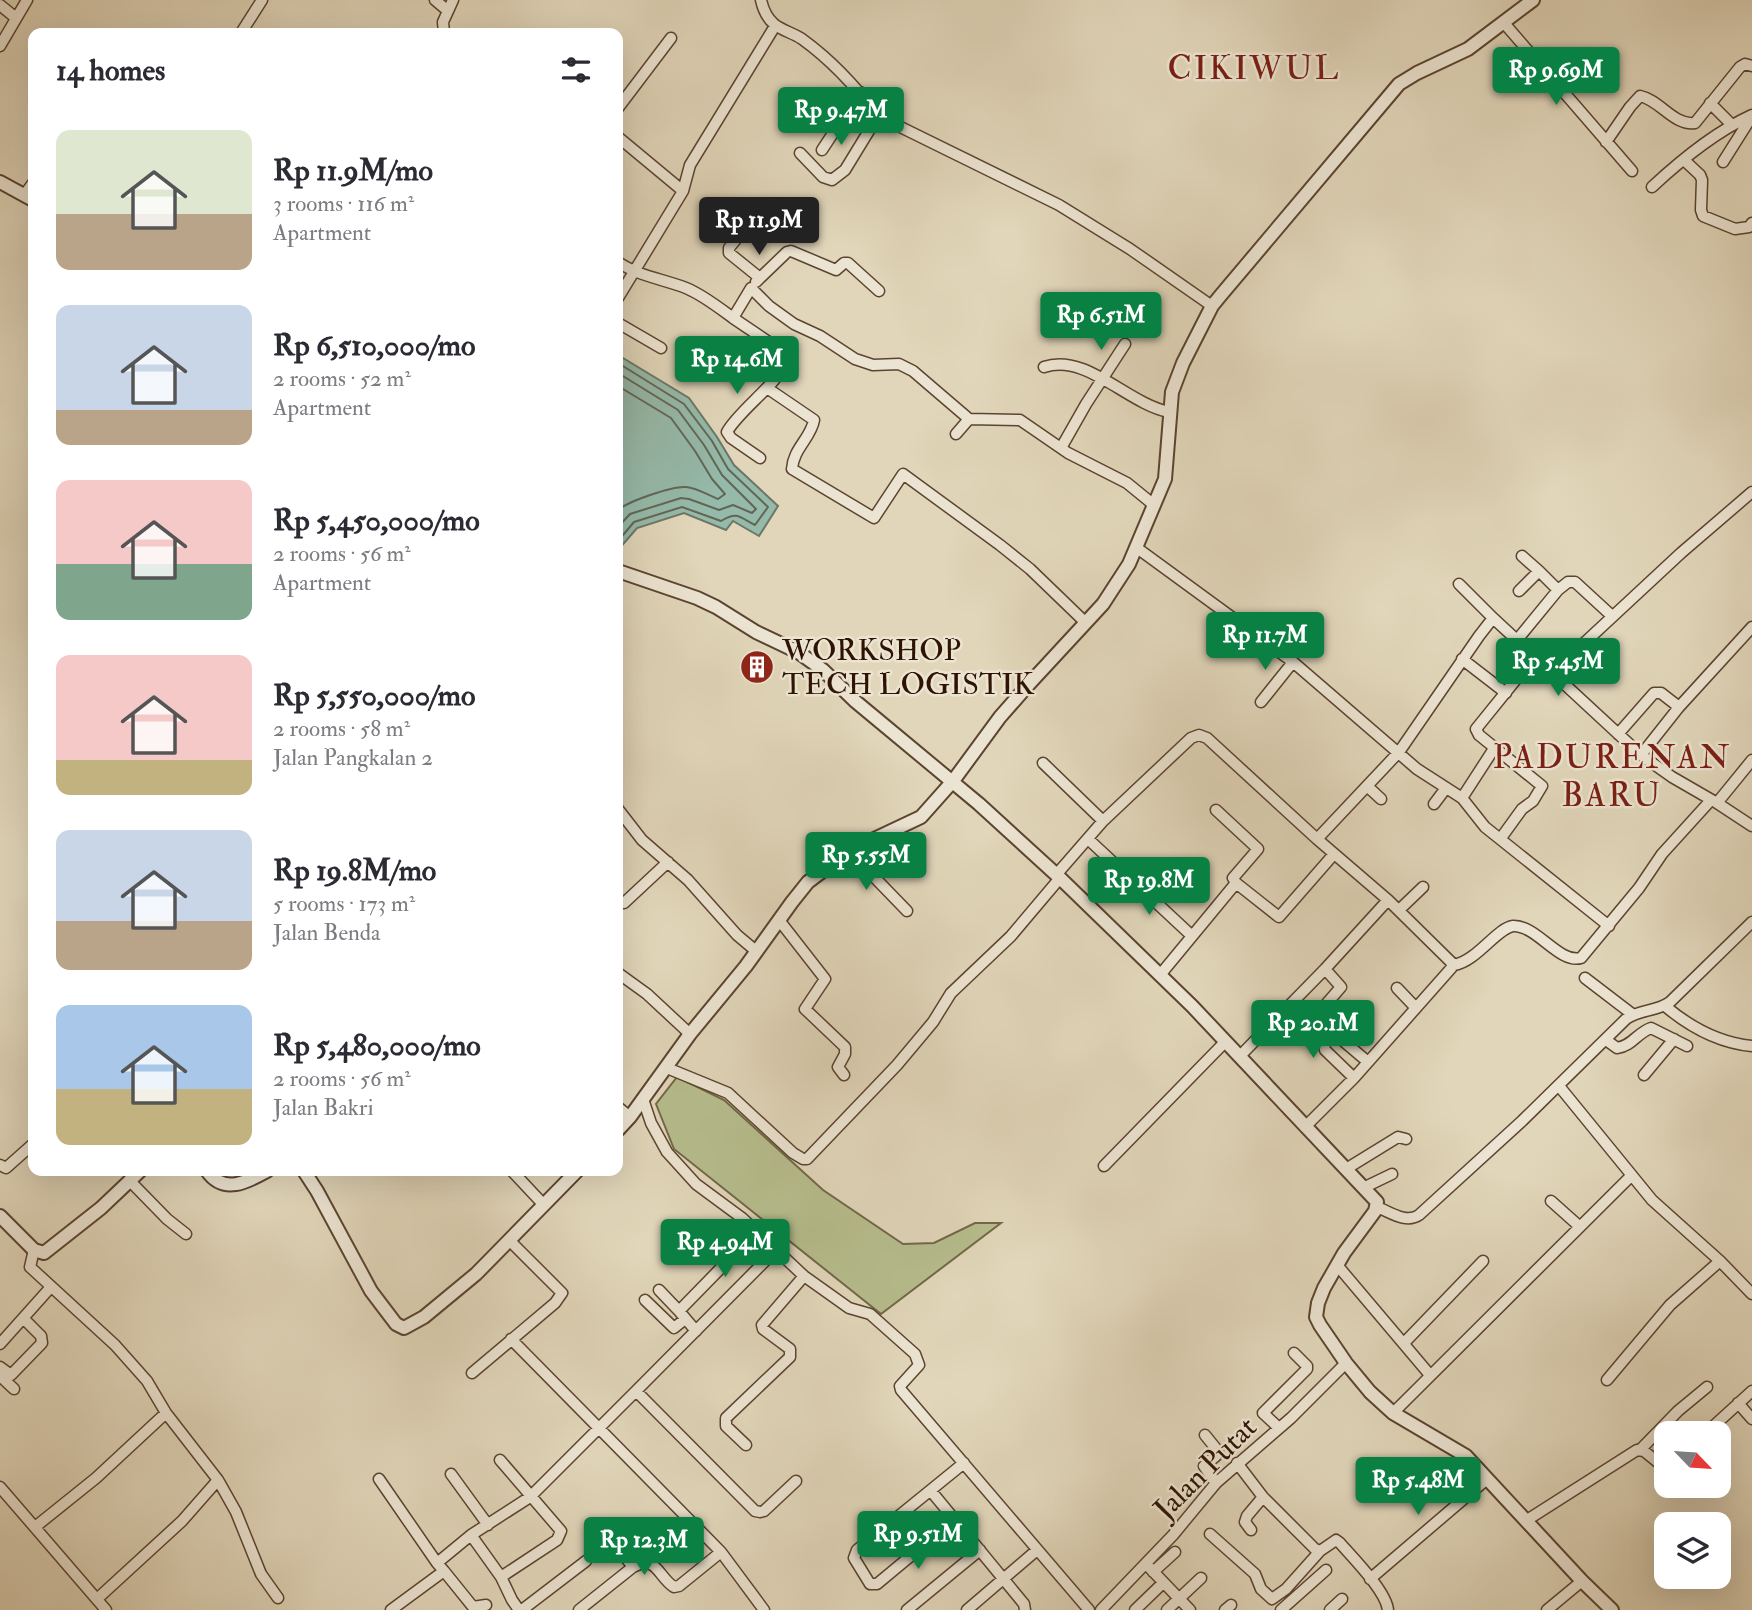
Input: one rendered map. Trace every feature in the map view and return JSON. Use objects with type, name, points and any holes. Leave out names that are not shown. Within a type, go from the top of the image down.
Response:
[{"type":"street","points":[[0,46],[27,0]]},
{"type":"street","points":[[244,28],[262,0]]},
{"type":"street","points":[[435,0],[448,11]]},
{"type":"street","points":[[444,28],[443,22],[453,0]]},
{"type":"street","points":[[761,0],[775,26],[800,38],[817,51],[860,92],[878,116],[1059,205],[1130,249],[1212,306]]},
{"type":"street","points":[[623,1125],[808,883],[849,851],[921,817],[953,781],[1007,709],[1103,604],[1137,548],[1165,479],[1172,392],[1183,363],[1212,306],[1290,210],[1399,84],[1468,49],[1533,0]]},
{"type":"street","points":[[0,5],[16,18]]},
{"type":"street","points":[[1504,23],[1632,171]]},
{"type":"street","points":[[623,290],[683,191],[690,164],[775,26]]},
{"type":"street","points":[[623,101],[670,38]]},
{"type":"street","points":[[1606,142],[1640,96],[1649,98],[1688,124],[1695,123],[1740,67],[1745,64],[1752,66]]},
{"type":"street","points":[[822,150],[860,92]]},
{"type":"street","points":[[1710,103],[1732,125]]},
{"type":"street","points":[[1652,187],[1732,125],[1752,115]]},
{"type":"street","points":[[1723,163],[1752,115]]},
{"type":"street","points":[[800,153],[823,177],[832,180],[845,170],[878,116]]},
{"type":"street","points":[[623,141],[683,191]]},
{"type":"street","points":[[1684,160],[1702,180],[1703,216],[1735,229],[1749,227],[1752,223]]},
{"type":"street","points":[[0,182],[28,191]]},
{"type":"street","points":[[716,210],[742,230]]},
{"type":"street","points":[[759,211],[731,244],[729,253],[760,278]]},
{"type":"street","points":[[733,318],[751,288],[791,251],[836,270],[848,263],[879,291]]},
{"type":"street","points":[[623,265],[687,288],[782,351],[785,362],[767,388],[727,432],[731,438],[760,458]]},
{"type":"street","points":[[751,288],[769,306],[794,324],[820,336],[855,359],[873,365],[900,364],[913,371],[969,419],[1020,420],[1061,448],[1111,474],[1154,505]]},
{"type":"street","points":[[623,326],[661,348]]},
{"type":"street","points":[[1061,448],[1125,344]]},
{"type":"street","points":[[1045,368],[1057,363],[1070,364],[1102,378],[1158,410],[1169,412]]},
{"type":"street","points":[[767,388],[814,420],[793,459],[792,469],[874,518],[903,474],[1030,569],[1086,623]]},
{"type":"street","points":[[957,434],[969,419]]},
{"type":"street","points":[[1553,672],[1752,492]]},
{"type":"street","points":[[1137,548],[1293,662],[1417,769],[1462,798],[1485,827],[1609,926]]},
{"type":"street","points":[[1522,556],[1559,590]]},
{"type":"street","points":[[1519,591],[1539,571]]},
{"type":"street","points":[[623,573],[706,603],[798,652],[823,670],[855,701],[953,781],[1058,876],[1192,1006],[1365,1187],[1375,1199],[1377,1207],[1337,1265],[1318,1303],[1316,1317],[1346,1363],[1370,1392],[1393,1413],[1455,1448],[1612,1610]]},
{"type":"street","points":[[1517,640],[1568,582],[1575,582],[1612,616]]},
{"type":"street","points":[[1459,584],[1641,755],[1752,826]]},
{"type":"street","points":[[1317,839],[1399,752],[1493,618]]},
{"type":"street","points":[[1641,755],[1679,707],[1752,627]]},
{"type":"street","points":[[1501,838],[1522,808],[1533,801],[1542,786],[1476,729],[1535,656]]},
{"type":"street","points":[[1462,659],[1506,693]]},
{"type":"street","points":[[1261,702],[1293,662]]},
{"type":"street","points":[[1618,734],[1656,692],[1679,707]]},
{"type":"street","points":[[667,1068],[728,1093],[793,1153],[807,1159],[897,1065],[933,1022],[951,993],[1002,945],[1103,821],[1191,738],[1199,735],[1207,738],[1388,900],[1454,965]]},
{"type":"street","points":[[1462,798],[1495,747]]},
{"type":"street","points":[[1305,1127],[1354,1078],[1454,965],[1462,964],[1475,956],[1505,929],[1514,926],[1530,931],[1576,960],[1581,958],[1645,881],[1661,854],[1752,760]]},
{"type":"street","points":[[1043,763],[1103,821]]},
{"type":"street","points":[[1367,786],[1381,799]]},
{"type":"street","points":[[1434,804],[1446,788]]},
{"type":"street","points":[[1216,810],[1258,849],[1234,878],[1236,883],[1279,917],[1334,854]]},
{"type":"street","points":[[623,815],[642,840],[688,880],[737,935],[756,951]]},
{"type":"street","points":[[1088,839],[1192,936]]},
{"type":"street","points":[[849,851],[907,911]]},
{"type":"street","points":[[624,903],[668,862]]},
{"type":"street","points":[[1160,975],[1236,883]]},
{"type":"street","points":[[1399,911],[1423,887]]},
{"type":"street","points":[[1240,1056],[1388,900]]},
{"type":"street","points":[[779,920],[825,979],[805,1009],[843,1044],[845,1054],[838,1067],[844,1075]]},
{"type":"street","points":[[1377,1207],[1406,1219],[1413,1219],[1476,1164],[1632,1014],[1665,1006],[1752,922]]},
{"type":"street","points":[[1325,969],[1341,987],[1315,1017],[1368,1062]]},
{"type":"street","points":[[623,977],[647,994],[690,1034]]},
{"type":"street","points":[[1585,978],[1632,1014]]},
{"type":"street","points":[[1396,988],[1416,1008]]},
{"type":"street","points":[[1665,1006],[1686,1022],[1721,1040],[1752,1046]]},
{"type":"street","points":[[1606,1040],[1617,1048],[1627,1046],[1644,1030],[1651,1028],[1688,1046]]},
{"type":"street","points":[[1334,1032],[1324,1044],[1325,1050],[1354,1078]]},
{"type":"street","points":[[1644,1075],[1674,1039]]},
{"type":"street","points":[[1104,1167],[1225,1042]]},
{"type":"street","points":[[1559,1086],[1630,1176],[1668,1217],[1720,1261],[1752,1294]]},
{"type":"street","points":[[643,1099],[661,1143],[680,1168],[704,1190],[733,1210],[804,1276],[849,1308],[870,1314],[915,1354],[919,1365],[902,1382],[901,1391],[1089,1610]]},
{"type":"street","points":[[623,1111],[630,1117]]},
{"type":"street","points":[[1346,1169],[1398,1137],[1406,1139]]},
{"type":"street","points":[[0,1165],[6,1168],[28,1148]]},
{"type":"street","points":[[1365,1187],[1392,1174]]},
{"type":"street","points":[[0,1216],[34,1250],[44,1253],[101,1208],[134,1176]]},
{"type":"street","points":[[212,1176],[218,1182],[235,1185],[258,1176]]},
{"type":"street","points":[[307,1176],[371,1291],[396,1324],[404,1328],[434,1309],[476,1274],[572,1176]]},
{"type":"street","points":[[517,1176],[543,1204]]},
{"type":"street","points":[[1393,1413],[1630,1176]]},
{"type":"street","points":[[129,1180],[173,1225],[186,1234]]},
{"type":"street","points":[[1551,1201],[1579,1227]]},
{"type":"street","points":[[645,1300],[674,1328],[682,1315],[756,1231]]},
{"type":"street","points":[[472,1373],[555,1303],[562,1293],[509,1240]]},
{"type":"street","points":[[34,1250],[30,1267],[115,1345],[147,1381],[166,1413],[218,1480],[236,1512],[261,1574],[278,1598]]},
{"type":"street","points":[[391,1610],[440,1567],[471,1535],[530,1497],[776,1250]]},
{"type":"street","points":[[1404,1343],[1483,1261]]},
{"type":"street","points":[[1607,1380],[1670,1306],[1720,1261]]},
{"type":"street","points":[[1337,1265],[1430,1376]]},
{"type":"street","points":[[746,1445],[724,1422],[790,1357],[790,1349],[763,1329],[762,1325],[804,1276]]},
{"type":"street","points":[[0,1344],[50,1288]]},
{"type":"street","points":[[659,1290],[696,1331]]},
{"type":"street","points":[[0,1367],[11,1375],[42,1343],[41,1336],[24,1318]]},
{"type":"street","points":[[511,1339],[721,1552],[764,1610]]},
{"type":"street","points":[[1279,1428],[1263,1413],[1307,1369],[1294,1353]]},
{"type":"street","name":"Jalan Putat","points":[[1101,1610],[1150,1568],[1216,1483],[1279,1428],[1346,1363]]},
{"type":"street","points":[[0,1376],[14,1389]]},
{"type":"street","points":[[1527,1520],[1641,1449],[1678,1411],[1707,1387]]},
{"type":"street","points":[[636,1391],[755,1510],[764,1511],[796,1481]]},
{"type":"street","points":[[1719,1421],[1752,1391]]},
{"type":"street","points":[[1738,1403],[1752,1419]]},
{"type":"street","points":[[35,1527],[96,1478],[166,1413]]},
{"type":"street","points":[[1205,1436],[1218,1451],[1216,1457],[1204,1466],[1216,1483]]},
{"type":"street","points":[[1641,1449],[1654,1459]]},
{"type":"street","points":[[500,1460],[561,1531],[560,1535],[501,1577]]},
{"type":"street","points":[[954,1520],[877,1584],[870,1584],[854,1558],[855,1553],[964,1463]]},
{"type":"street","points":[[1237,1463],[1263,1497],[1297,1533],[1320,1551]]},
{"type":"street","points":[[451,1474],[488,1525]]},
{"type":"street","points":[[379,1479],[440,1567],[474,1608],[486,1605]]},
{"type":"street","points":[[1370,1579],[1487,1479]]},
{"type":"street","points":[[97,1599],[182,1521],[218,1480]]},
{"type":"street","points":[[931,1491],[1024,1604],[1025,1610]]},
{"type":"street","points":[[2,1493],[106,1610]]},
{"type":"street","points":[[1251,1530],[1245,1521],[1263,1497]]},
{"type":"street","points":[[601,1527],[633,1567]]},
{"type":"street","points":[[1210,1534],[1255,1574],[1261,1589],[1272,1598],[1286,1589],[1320,1551],[1336,1540],[1370,1579],[1388,1605],[1388,1610]]},
{"type":"street","points":[[471,1535],[521,1610],[586,1561]]},
{"type":"street","points":[[907,1610],[981,1550]]},
{"type":"street","points":[[967,1610],[1037,1550]]},
{"type":"street","points":[[579,1610],[642,1562],[648,1562],[674,1587],[721,1552]]},
{"type":"street","points":[[1175,1552],[1150,1568],[1190,1610]]},
{"type":"street","points":[[1281,1610],[1326,1570]]},
{"type":"street","points":[[1167,1610],[1201,1578]]},
{"type":"street","points":[[1546,1610],[1582,1581]]},
{"type":"street","points":[[1135,1610],[1163,1583]]},
{"type":"street","points":[[1330,1610],[1342,1599]]},
{"type":"shaded area","points":[[677,1077],[724,1100],[823,1190],[903,1244],[934,1243],[975,1223],[1001,1223],[881,1314],[674,1149],[656,1104]]},
{"type":"water","points":[[623,358],[689,398],[734,465],[778,506],[759,536],[733,521],[726,530],[684,513],[637,528],[623,544]]},
{"type":"place","name":"WORKSHOP TECH LOGISTIK","points":[[757,667]]},
{"type":"district","name":"CIKIWUL","points":[[1254,67]]},
{"type":"district","name":"PADURENAN BARU","points":[[1612,775]]}]
